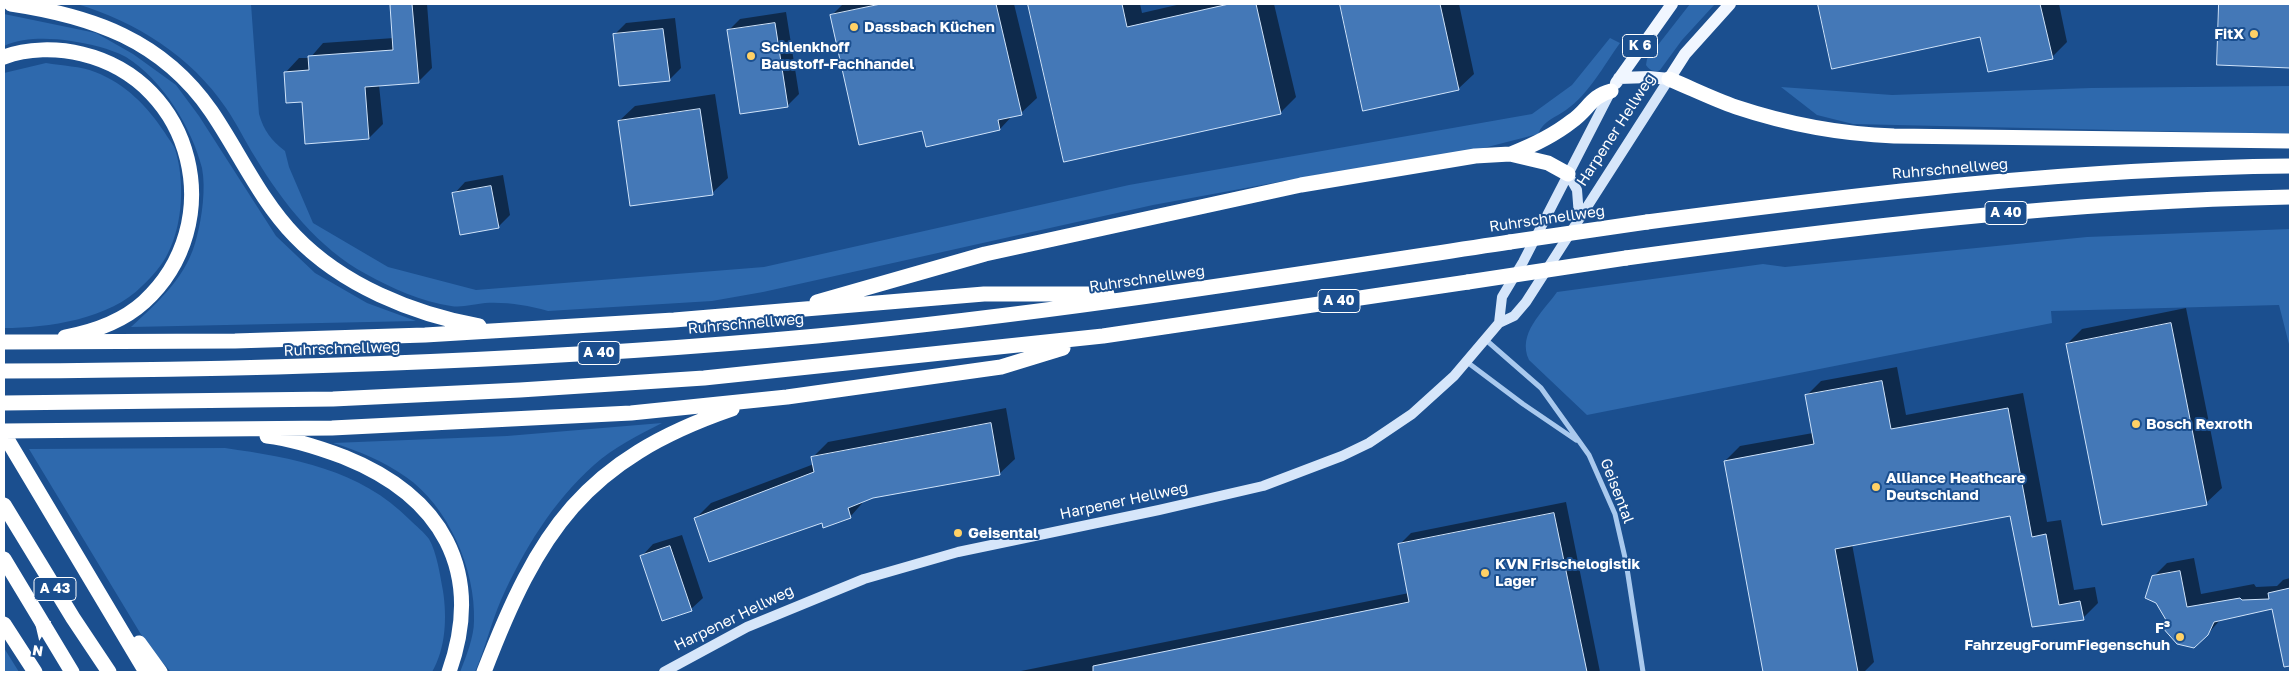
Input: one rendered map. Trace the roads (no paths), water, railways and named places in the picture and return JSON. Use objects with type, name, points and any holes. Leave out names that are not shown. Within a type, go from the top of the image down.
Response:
[{"type":"highway","points":[[11,4],[56,11],[100,24],[140,45],[173,70],[210,110],[284,224],[308,248],[341,273],[385,297],[419,311],[462,323],[519,330]]},
{"type":"highway","points":[[4,57],[31,51],[72,51],[92,56],[135,78],[154,96],[178,130],[191,167],[193,187],[190,211],[181,249],[162,283],[143,303],[102,327],[76,335],[50,340],[10,342]]},
{"type":"highway","points":[[1669,79],[1735,106],[1772,118],[1845,133],[1894,136],[2290,141]]},
{"type":"highway","points":[[1510,154],[1549,138],[1574,120],[1598,94],[1615,85]]},
{"type":"highway","points":[[766,312],[815,302],[975,257],[1134,220],[1302,185],[1475,156],[1510,154],[1548,163],[1568,174]]},
{"type":"highway","name":"Ruhrschnellweg","points":[[4,371],[347,366],[627,351],[911,326],[1191,291],[1647,222],[1979,183],[2122,172],[2290,166]]},
{"type":"highway","name":"A 40","points":[[4,403],[332,399],[614,385],[794,370],[1103,336],[1626,258],[1829,231],[2006,213],[2192,201],[2290,197]]},
{"type":"highway","points":[[10,342],[314,339],[519,330],[984,294],[1129,295],[1191,291]]},
{"type":"highway","points":[[146,672],[4,433],[332,428],[553,418],[787,397],[1001,367],[1103,336]]},
{"type":"highway","points":[[484,672],[510,607],[541,548],[564,515],[593,485],[632,455],[694,422],[733,409],[787,397]]},
{"type":"highway","points":[[202,430],[274,437],[334,453],[383,475],[416,499],[439,527],[459,575],[462,618],[449,672]]},
{"type":"highway","name":"A 43","points":[[4,505],[73,618],[109,672]]},
{"type":"highway","name":"A 43","points":[[4,559],[72,672]]},
{"type":"highway","points":[[94,584],[160,672]]},
{"type":"highway","points":[[4,624],[35,672]]},
{"type":"main road","name":"Harpener Hellweg","points":[[1499,323],[1502,297],[1532,245],[1615,85],[1672,4]]},
{"type":"main road","name":"Harpener Hellweg","points":[[664,672],[756,623],[814,598],[882,573],[958,552],[1212,499],[1275,483],[1369,443],[1392,429],[1430,398],[1467,362],[1499,323],[1514,316],[1526,302],[1579,216],[1685,54],[1730,4]]},
{"type":"main road","points":[[1615,85],[1649,76],[1669,79]]},
{"type":"main road","points":[[1568,174],[1577,190],[1579,216]]},
{"type":"street","name":"Geisental","points":[[1486,340],[1541,388],[1590,455],[1615,514],[1626,562],[1643,672]]},
{"type":"street","name":"Geisental","points":[[1467,362],[1523,404],[1578,441]]},
{"type":"place","name":"Dassbach Küchen","points":[[854,27]]},
{"type":"place","name":"FitX","points":[[2254,34]]},
{"type":"place","name":"Schlenkhoff Baustoff-Fachhandel","points":[[751,56]]},
{"type":"place","name":"Bosch Rexroth","points":[[2136,424]]},
{"type":"place","name":"Alliance Heathcare Deutschland","points":[[1876,487]]},
{"type":"place","name":"Geisental","points":[[958,533]]},
{"type":"place","name":"KVN Frischelogistik Lager","points":[[1485,573]]},
{"type":"place","name":"F³ FahrzeugForumFiegenschuh","points":[[2180,637]]}]
